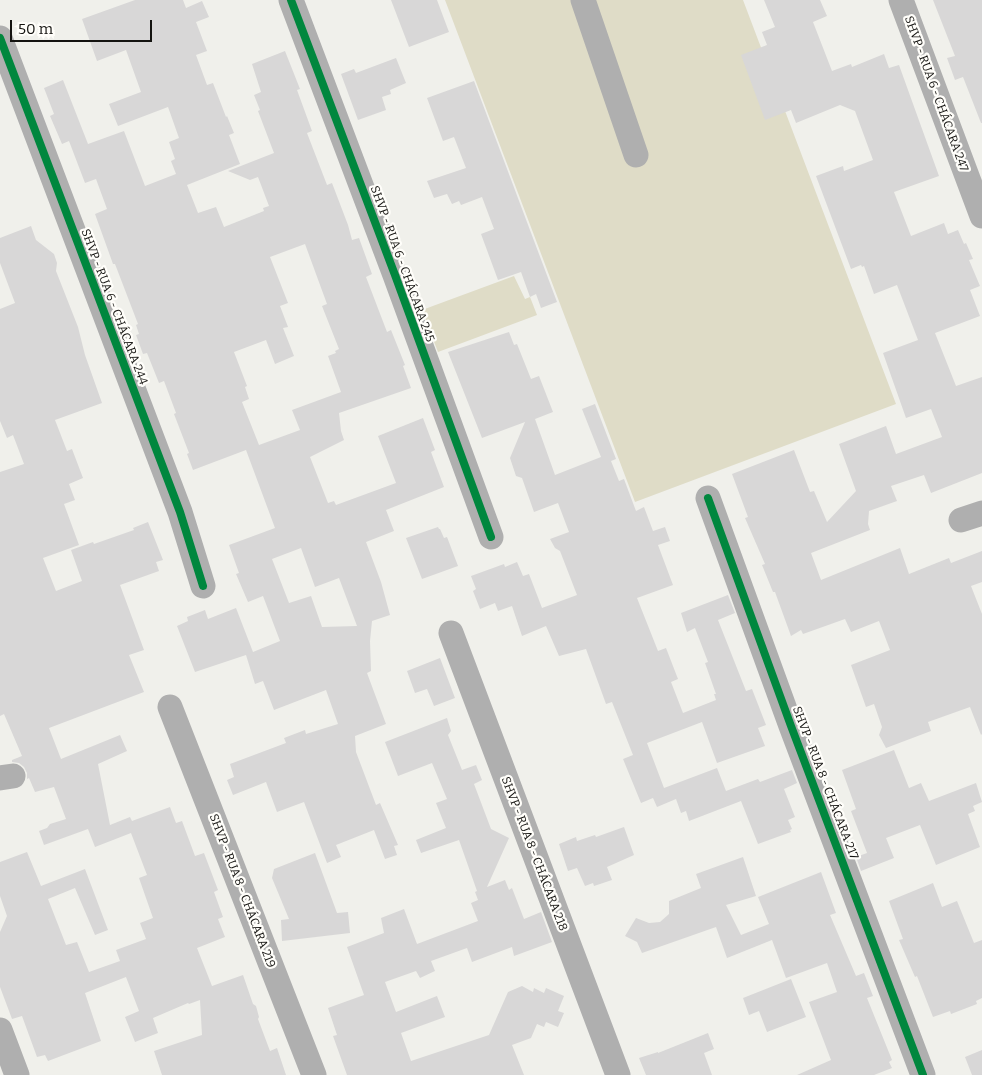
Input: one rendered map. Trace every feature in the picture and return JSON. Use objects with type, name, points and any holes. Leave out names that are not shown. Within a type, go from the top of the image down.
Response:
[{"type":"street","name":"SHVP - RUA 6 - CHÁCARA 245","points":[[291,0],[491,537]]},
{"type":"street","points":[[583,0],[636,155]]},
{"type":"street","name":"SHVP - RUA 6 - CHÁCARA 247","points":[[901,0],[982,216]]},
{"type":"street","name":"SHVP - RUA 6 - CHÁCARA 244","points":[[0,38],[176,503],[203,586]]},
{"type":"street","name":"SHVP - RUA 8 - CHÁCARA 217","points":[[708,498],[791,726],[923,1075]]},
{"type":"street","name":"SHVP - RUA 8 - CHÁCARA 218","points":[[451,633],[618,1075]]},
{"type":"street","name":"SHVP - RUA 8 - CHÁCARA 219","points":[[170,707],[314,1075]]},
{"type":"street","points":[[0,1030],[17,1075]]},
{"type":"shaded area","points":[[445,0],[743,0],[896,404],[635,502]]},
{"type":"shaded area","points":[[514,276],[525,299],[530,297],[537,315],[438,352],[422,310]]},
{"type":"building","points":[[135,0],[183,0],[186,8],[202,1],[209,17],[196,22],[207,51],[196,55],[207,85],[213,83],[234,133],[229,135],[240,164],[187,185],[198,213],[216,207],[224,227],[264,211],[263,208],[269,206],[258,177],[250,180],[228,171],[274,153],[254,95],[261,92],[252,64],[285,51],[300,89],[297,90],[312,131],[307,133],[327,185],[332,183],[352,240],[359,238],[372,274],[366,277],[387,332],[391,330],[405,365],[403,366],[411,388],[339,413],[344,440],[310,457],[328,503],[334,501],[336,505],[396,483],[378,436],[423,418],[435,450],[431,452],[444,487],[386,510],[394,531],[366,542],[381,582],[390,615],[372,621],[370,641],[371,671],[367,673],[386,724],[355,736],[356,752],[376,805],[380,803],[398,845],[394,846],[397,855],[385,859],[374,830],[336,845],[341,857],[327,863],[304,802],[277,812],[266,782],[233,795],[227,780],[234,777],[230,764],[286,743],[284,738],[305,730],[306,734],[338,724],[326,690],[274,710],[263,681],[255,684],[246,655],[195,672],[177,626],[188,621],[187,617],[205,610],[208,619],[236,608],[253,652],[280,641],[263,596],[248,602],[236,574],[239,573],[229,545],[275,528],[246,450],[193,470],[164,381],[159,383],[147,353],[143,354],[136,335],[139,334],[136,325],[138,324],[95,214],[107,209],[96,179],[85,183],[69,141],[62,144],[50,116],[54,114],[44,88],[63,80],[88,144],[124,131],[145,186],[176,174],[171,161],[175,159],[169,142],[179,138],[168,107],[118,126],[109,104],[141,92],[126,50],[97,61],[82,19]],"holes":[[[305,244],[327,304],[322,306],[339,349],[335,351],[336,353],[328,356],[341,392],[292,410],[300,430],[259,445],[242,402],[249,399],[245,387],[247,386],[234,352],[266,340],[275,364],[294,356],[283,328],[288,327],[280,306],[288,303],[270,257]],[[301,548],[315,587],[339,578],[357,626],[322,627],[311,596],[289,603],[272,559]]]},
{"type":"building","points":[[391,0],[437,0],[449,32],[409,47]]},
{"type":"building","points":[[764,0],[820,0],[827,16],[813,22],[832,71],[851,64],[852,67],[884,54],[889,68],[899,65],[939,176],[894,192],[911,236],[944,223],[948,234],[958,230],[973,259],[969,260],[980,286],[970,290],[980,316],[935,333],[956,386],[982,377],[982,473],[931,493],[924,475],[891,486],[897,501],[869,511],[868,524],[870,530],[811,553],[821,580],[900,548],[909,574],[949,558],[951,563],[982,551],[982,582],[971,586],[982,614],[981,735],[970,707],[928,722],[931,731],[886,748],[879,735],[882,727],[874,704],[866,707],[851,665],[890,650],[879,621],[851,632],[845,619],[803,634],[801,630],[791,636],[775,592],[773,592],[762,565],[765,564],[745,518],[748,517],[732,474],[794,450],[810,492],[814,491],[827,522],[856,491],[839,444],[886,426],[896,454],[942,437],[931,409],[906,418],[883,353],[918,340],[897,285],[874,294],[864,266],[862,267],[861,265],[851,269],[816,176],[843,166],[844,171],[873,160],[855,111],[840,105],[796,123],[791,110],[765,120],[741,55],[767,45],[762,32],[775,27]]},
{"type":"building","points":[[933,0],[982,0],[982,123],[963,77],[955,80],[947,58],[955,56]]},
{"type":"building","points":[[396,58],[406,83],[390,90],[391,94],[382,97],[386,110],[358,120],[341,74],[354,69],[356,73]]},
{"type":"building","points":[[474,81],[557,302],[541,308],[536,294],[530,297],[521,272],[498,280],[481,234],[494,229],[482,197],[461,205],[459,201],[452,204],[447,194],[434,198],[427,181],[466,168],[454,137],[443,141],[427,98]]},
{"type":"building","points":[[31,226],[36,240],[54,254],[57,263],[56,271],[78,327],[85,355],[102,403],[55,420],[67,451],[72,449],[83,478],[69,484],[75,500],[64,504],[79,545],[43,558],[56,591],[82,581],[71,550],[134,530],[133,528],[148,522],[163,560],[156,562],[159,571],[120,585],[144,650],[129,655],[144,692],[49,728],[61,759],[120,735],[127,751],[98,764],[110,825],[130,817],[132,821],[170,807],[176,823],[182,821],[195,856],[204,853],[218,890],[214,892],[223,917],[218,919],[225,937],[197,948],[212,986],[243,975],[253,1004],[256,1006],[258,1019],[270,1051],[277,1048],[286,1075],[162,1075],[154,1051],[202,1035],[200,1000],[153,1018],[158,1033],[135,1042],[125,1017],[139,1011],[126,977],[85,993],[101,1041],[48,1061],[45,1055],[37,1057],[22,1016],[12,1019],[0,987],[0,932],[7,916],[0,896],[0,862],[27,852],[41,886],[85,869],[108,930],[95,935],[75,888],[48,899],[66,945],[77,942],[89,972],[120,961],[116,950],[146,939],[140,923],[153,918],[139,878],[147,875],[131,833],[95,847],[88,829],[44,845],[39,831],[47,828],[50,824],[66,819],[54,787],[35,792],[29,778],[27,779],[24,767],[19,763],[12,762],[12,760],[22,756],[4,714],[0,716],[0,472],[24,464],[13,435],[7,438],[0,421],[0,309],[15,303],[0,263],[0,238]]},
{"type":"building","points":[[509,332],[514,345],[517,344],[531,379],[539,376],[553,412],[535,419],[555,475],[601,457],[582,409],[595,404],[616,459],[611,461],[619,481],[624,479],[636,511],[644,507],[653,531],[665,527],[670,541],[658,545],[673,585],[637,598],[658,651],[666,648],[678,679],[671,682],[683,713],[716,700],[714,694],[716,694],[705,663],[708,662],[695,628],[687,632],[681,613],[728,595],[735,613],[718,620],[746,691],[752,689],[766,725],[758,728],[765,746],[717,763],[702,722],[647,743],[664,788],[717,768],[726,791],[758,779],[760,782],[792,770],[797,783],[784,789],[795,817],[788,820],[792,829],[790,830],[791,832],[758,844],[741,801],[689,821],[686,811],[681,813],[676,799],[657,807],[653,798],[641,803],[623,759],[633,755],[612,702],[606,704],[586,649],[559,656],[546,626],[522,636],[512,606],[498,611],[495,603],[480,609],[473,591],[476,589],[471,576],[504,564],[505,567],[517,562],[523,576],[529,574],[542,608],[577,595],[560,551],[555,548],[550,539],[569,532],[558,503],[534,512],[522,478],[516,476],[510,458],[525,422],[482,438],[448,352]]},
{"type":"building","points":[[438,527],[444,538],[447,537],[458,566],[422,579],[406,538]]},
{"type":"building","points":[[440,658],[455,698],[434,706],[427,689],[415,693],[407,671]]},
{"type":"building","points":[[447,718],[451,731],[448,735],[462,770],[476,765],[482,780],[474,784],[491,829],[509,838],[487,887],[505,880],[509,890],[512,888],[524,919],[541,912],[552,942],[514,956],[512,947],[472,962],[467,948],[431,961],[435,971],[420,978],[416,971],[385,982],[396,1012],[437,996],[445,1017],[401,1033],[411,1061],[489,1035],[508,992],[522,986],[533,992],[534,988],[544,993],[546,988],[564,996],[558,1011],[564,1013],[558,1027],[546,1022],[544,1027],[537,1024],[531,1038],[512,1045],[524,1075],[347,1075],[333,1036],[337,1035],[328,1008],[364,995],[347,947],[384,933],[381,918],[404,909],[417,944],[478,921],[471,903],[478,900],[475,892],[477,891],[459,840],[421,853],[416,840],[446,828],[436,803],[447,799],[432,763],[398,776],[385,742]]},
{"type":"building","points":[[894,750],[909,788],[921,783],[929,801],[976,783],[982,802],[973,806],[975,811],[968,814],[980,847],[936,865],[920,825],[886,838],[894,858],[861,871],[856,857],[867,853],[851,811],[856,809],[842,770]]},
{"type":"building","points":[[624,827],[634,855],[607,867],[612,880],[594,886],[593,883],[585,886],[577,868],[568,871],[559,844],[576,837],[577,841],[595,835],[596,837]]},
{"type":"building","points":[[315,853],[337,913],[348,912],[350,933],[282,941],[281,920],[289,919],[272,878],[274,869]]},
{"type":"building","points":[[743,857],[756,896],[726,905],[741,935],[769,924],[758,897],[821,872],[836,913],[830,915],[856,976],[864,973],[873,996],[867,998],[892,1060],[889,1062],[892,1068],[874,1075],[797,1075],[831,1060],[809,1002],[837,992],[827,963],[786,978],[772,940],[727,958],[716,927],[642,953],[637,942],[625,936],[636,918],[649,923],[660,922],[669,914],[669,901],[701,888],[696,874]]},
{"type":"building","points":[[933,883],[942,907],[957,901],[974,943],[982,940],[982,998],[976,1001],[977,1004],[951,1014],[950,1011],[933,1017],[917,976],[915,977],[899,940],[903,939],[889,901]]},
{"type":"building","points":[[791,979],[806,1017],[767,1032],[759,1011],[749,1015],[743,998]]},
{"type":"building","points":[[708,1033],[714,1049],[704,1053],[712,1075],[646,1075],[639,1058],[658,1053]]},
{"type":"building","points":[[982,1050],[982,1075],[972,1075],[965,1057]]},
{"type":"cycle path","points":[[291,0],[491,537]]},
{"type":"cycle path","points":[[0,38],[180,512],[203,586]]},
{"type":"cycle path","points":[[708,498],[791,726],[923,1075]]}]
